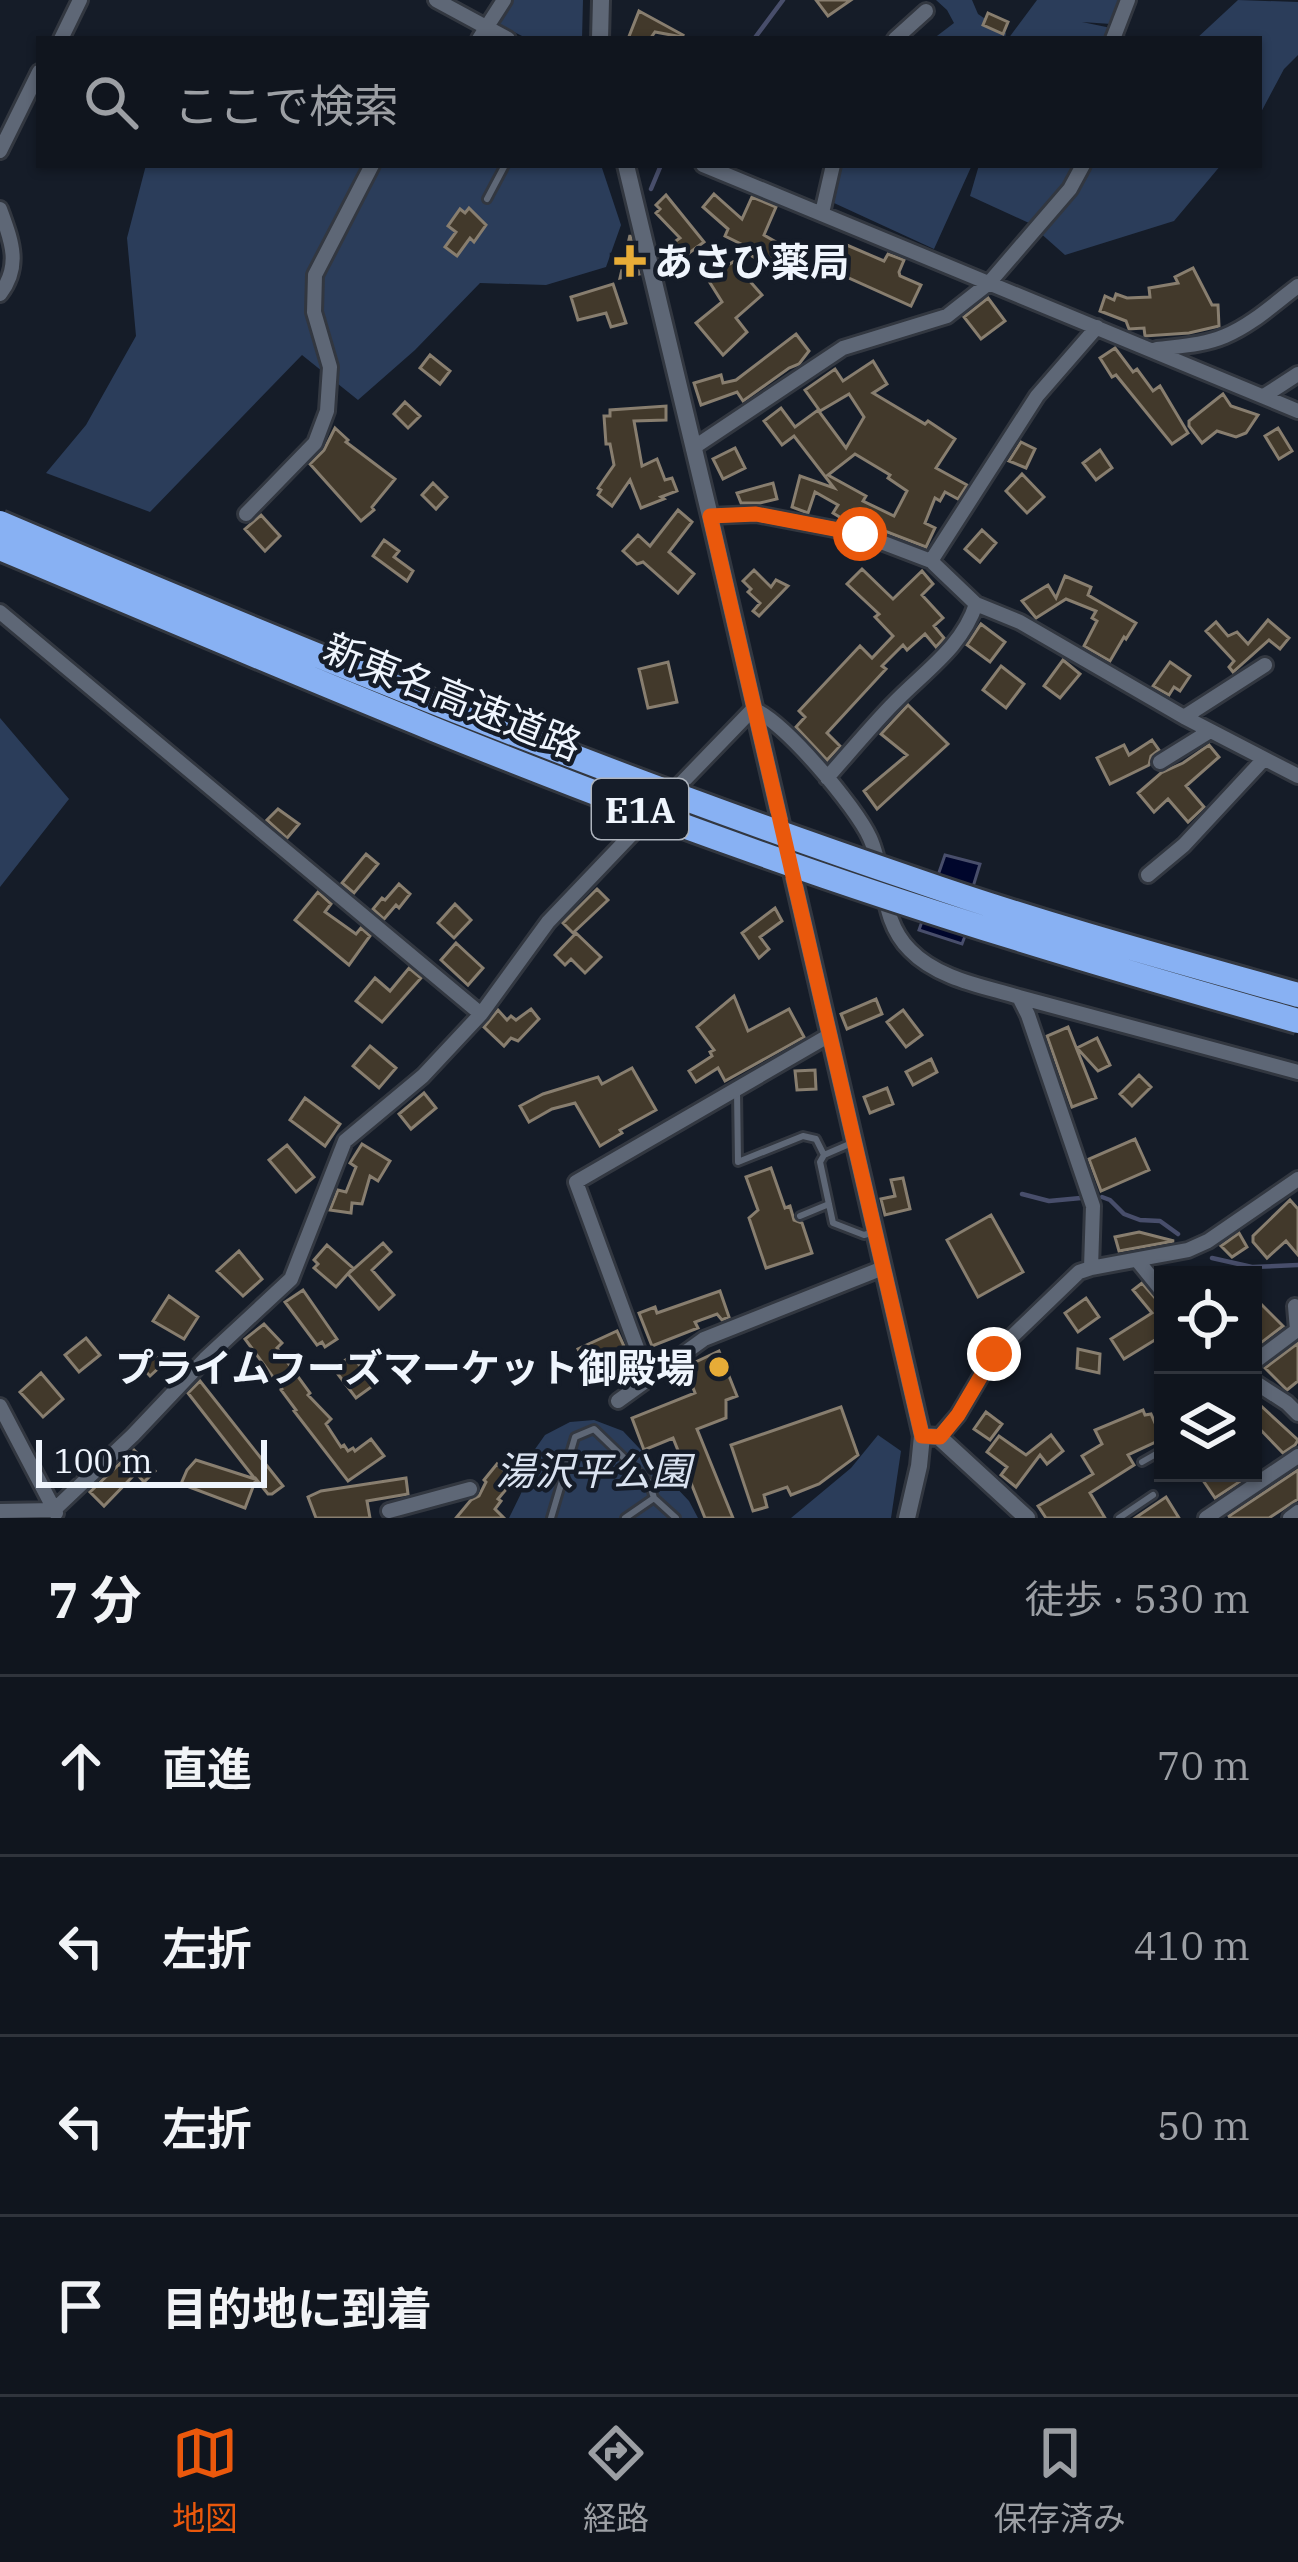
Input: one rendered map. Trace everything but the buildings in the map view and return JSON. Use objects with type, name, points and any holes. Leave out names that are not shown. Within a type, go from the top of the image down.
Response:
[{"type":"highway","name":"新東名高速道路","points":[[0,523],[452,708],[747,822],[1143,952],[1298,994]]},
{"type":"highway","name":"新東名高速道路","points":[[0,548],[442,731],[742,847],[1023,940],[1298,1021]]},
{"type":"street","points":[[62,36],[80,0]]},
{"type":"street","points":[[436,0],[483,33],[504,0]]},
{"type":"street","points":[[600,36],[601,0]]},
{"type":"street","points":[[1114,36],[1128,0]]},
{"type":"street","points":[[898,36],[926,11]]},
{"type":"street","points":[[0,151],[36,78]]},
{"type":"street","points":[[246,514],[315,442],[327,411],[330,367],[314,312],[315,275],[370,168]]},
{"type":"street","points":[[627,168],[883,1268],[931,1437],[1028,1518]]},
{"type":"street","points":[[710,168],[1298,411]]},
{"type":"street","points":[[822,213],[832,168]]},
{"type":"street","points":[[693,448],[842,348],[947,316],[989,283],[1070,189],[1081,168]]},
{"type":"street","points":[[0,209],[14,251],[13,272],[0,294]]},
{"type":"street","points":[[1152,349],[1225,336],[1298,286]]},
{"type":"street","points":[[931,561],[1037,396],[1097,327]]},
{"type":"street","points":[[1264,396],[1298,374]]},
{"type":"street","points":[[710,516],[756,514],[860,534],[931,561],[976,604],[1020,622],[1184,717],[1298,776]]},
{"type":"street","points":[[827,778],[950,649],[969,626],[976,604]]},
{"type":"street","points":[[0,612],[481,1014]]},
{"type":"street","points":[[1184,717],[1264,665]]},
{"type":"street","points":[[753,709],[767,715],[827,778],[870,837],[891,924],[925,964],[1019,998],[1298,1072]]},
{"type":"street","points":[[0,1511],[56,1514],[205,1359],[291,1279],[345,1141],[423,1076],[481,1014],[548,922],[753,709]]},
{"type":"street","points":[[1160,762],[1210,730]]},
{"type":"street","points":[[1148,875],[1184,845],[1264,760]]},
{"type":"street","points":[[1019,998],[1094,1206],[1091,1268]]},
{"type":"street","points":[[648,1378],[576,1182],[828,1036]]},
{"type":"street","points":[[907,1518],[931,1437],[958,1415],[994,1354],[1079,1272],[1189,1250],[1298,1179]]},
{"type":"street","points":[[1137,1260],[1154,1281]]},
{"type":"street","points":[[618,1401],[704,1339],[883,1268]]},
{"type":"street","points":[[1262,1356],[1297,1330],[1295,1306]]},
{"type":"street","points":[[1262,1391],[1294,1403]]},
{"type":"street","points":[[0,1406],[56,1514]]},
{"type":"street","points":[[1207,1518],[1298,1456]]},
{"type":"street","points":[[389,1510],[470,1489]]},
{"type":"street","points":[[432,1501],[437,1518]]},
{"type":"street","points":[[1290,1518],[1298,1512]]},
{"type":"lane","points":[[488,199],[504,168]]},
{"type":"lane","points":[[737,1087],[738,1162],[803,1136],[816,1139],[824,1155]]},
{"type":"lane","points":[[854,1142],[824,1155],[820,1162],[833,1223],[864,1235],[875,1232]]},
{"type":"lane","points":[[800,1216],[829,1204]]},
{"type":"lane","points":[[551,1518],[574,1437],[594,1430],[649,1481],[654,1498],[676,1518]]},
{"type":"lane","points":[[1142,1462],[1154,1455]]},
{"type":"lane","points":[[1119,1518],[1153,1496]]},
{"type":"lane","points":[[625,1518],[654,1498]]},
{"type":"green space","points":[[511,0],[583,0],[582,36],[522,36],[496,23]]},
{"type":"green space","points":[[936,0],[972,0],[978,14],[1006,36],[937,36],[954,23]]},
{"type":"green space","points":[[1037,0],[1122,0],[1111,24],[1082,22],[1116,29],[1126,36],[1010,36]]},
{"type":"green space","points":[[1238,0],[1298,2],[1298,55],[1284,69],[1262,110],[1262,36],[1199,36]]},
{"type":"green space","points":[[145,168],[602,168],[621,225],[606,267],[546,285],[480,283],[358,400],[302,355],[150,512],[46,473],[86,425],[136,336],[127,238]]},
{"type":"green space","points":[[841,168],[971,168],[934,249],[834,203]]},
{"type":"green space","points":[[978,168],[1218,168],[1174,221],[1065,255],[1029,223],[970,196]]},
{"type":"green space","points":[[0,718],[69,799],[0,887]]},
{"type":"green space","name":"湯沢平公園","points":[[594,1420],[623,1431],[689,1501],[698,1518],[509,1518],[532,1471],[533,1452],[545,1435],[570,1422]]},
{"type":"green space","name":"湯沢平公園","points":[[878,1435],[901,1451],[891,1518],[791,1518],[851,1468]]},
{"type":"shaded area","points":[[945,855],[980,864],[972,890],[981,893],[962,944],[919,930]]},
{"type":"waterway","points":[[756,36],[783,0]]},
{"type":"waterway","points":[[651,189],[660,168]]},
{"type":"waterway","points":[[1022,1194],[1049,1201],[1081,1198]]},
{"type":"waterway","points":[[1102,1197],[1124,1214],[1160,1221],[1178,1234]]},
{"type":"waterway","points":[[1212,1258],[1252,1267],[1298,1265]]},
{"type":"place","name":"あさひ薬局","points":[[630,261]]},
{"type":"place","name":"プライムフーズマーケット御殿場","points":[[719,1367]]},
{"type":"route","points":[[860,534],[756,514],[710,516],[922,1436],[940,1437],[994,1354]]}]
